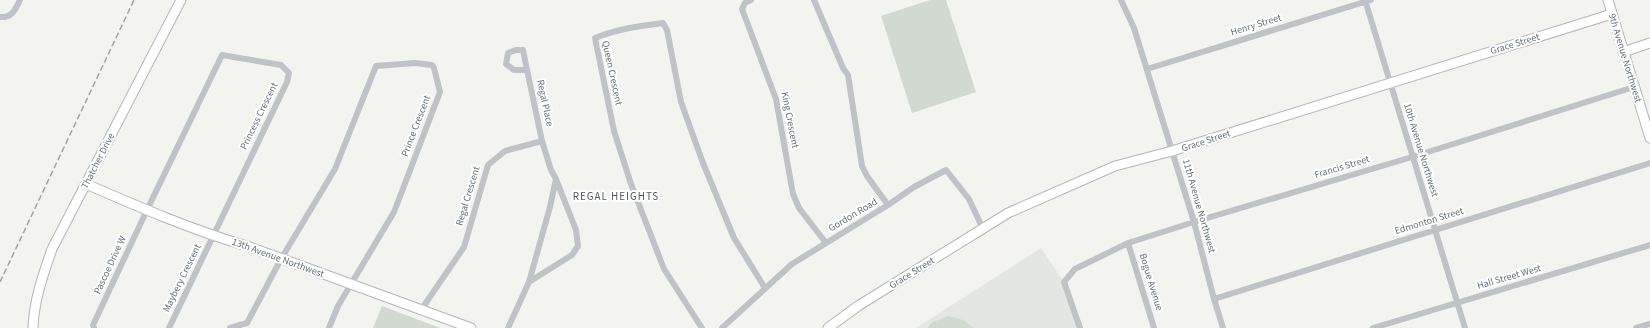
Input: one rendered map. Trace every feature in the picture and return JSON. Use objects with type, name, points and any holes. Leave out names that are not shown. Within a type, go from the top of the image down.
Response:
[{"type":"street","points":[[0,17],[6,18],[14,12],[20,0]]},
{"type":"street","name":"Thatcher Drive","points":[[33,328],[37,297],[52,249],[181,0]]},
{"type":"street","name":"King Crescent","points":[[751,0],[745,3],[742,9],[776,99],[793,194],[799,208],[826,243]]},
{"type":"street","points":[[814,0],[843,68],[848,75],[864,172],[888,205]]},
{"type":"street","name":"11th Avenue Northwest","points":[[1121,0],[1134,28],[1147,69],[1194,222],[1223,328]]},
{"type":"street","name":"9th Avenue Northwest","points":[[1608,0],[1650,138]]},
{"type":"street","name":"Henry Street","points":[[1147,69],[1367,1]]},
{"type":"street","name":"10th Avenue Northwest","points":[[1367,1],[1412,157],[1465,328]]},
{"type":"street","name":"Grace Street","points":[[828,328],[858,306],[1008,213],[1115,166],[1172,151],[1612,14]]},
{"type":"street","name":"Queen Crescent","points":[[702,328],[664,269],[631,184],[614,131],[595,38],[607,33],[628,28],[663,23],[667,30],[680,102],[702,163],[734,238],[765,288]]},
{"type":"street","points":[[1623,52],[1650,43]]},
{"type":"street","name":"Princess Crescent","points":[[147,210],[222,55],[281,65],[289,73],[287,82],[213,236]]},
{"type":"street","name":"Prince Crescent","points":[[281,259],[335,169],[376,66],[415,63],[432,65],[440,92],[429,123],[394,212],[351,285]]},
{"type":"street","name":"Regal Place","points":[[527,70],[542,141]]},
{"type":"street","name":"Francis Street","points":[[1080,328],[1064,282],[1075,269],[1128,243],[1412,157],[1634,86]]},
{"type":"street","points":[[529,282],[572,254],[578,246],[576,230],[551,170],[542,141]]},
{"type":"street","name":"Regal Crescent","points":[[421,310],[464,247],[488,165],[505,151],[542,141]]},
{"type":"street","name":"Edmonton Street","points":[[1214,299],[1650,163]]},
{"type":"street","name":"Gordon Road","points":[[722,328],[792,264],[888,205],[914,187],[946,170],[969,199],[983,229]]},
{"type":"street","points":[[508,328],[529,282],[550,207],[556,179]]},
{"type":"street","name":"13th Avenue Northwest","points":[[86,184],[213,236],[471,328]]},
{"type":"street","name":"Pascoe Drive W","points":[[94,328],[96,319],[147,210]]},
{"type":"street","name":"Maybery Crescent","points":[[169,328],[213,236]]},
{"type":"street","name":"Bogue Avenue","points":[[1128,243],[1154,328]]},
{"type":"street","name":"Hall Street West","points":[[1373,328],[1650,245]]},
{"type":"street","points":[[230,328],[247,323],[281,259]]},
{"type":"street","points":[[329,328],[338,306],[351,285]]},
{"type":"street","points":[[1636,328],[1650,324]]},
{"type":"shaded area","points":[[930,0],[946,0],[976,92],[912,113],[881,16]]},
{"type":"shaded area","points":[[1041,248],[1064,282],[1080,328],[916,328]]},
{"type":"shaded area","points":[[382,306],[440,328],[373,328]]},
{"type":"shaded area","points":[[948,316],[963,320],[974,328],[928,328],[931,323]]},
{"type":"railway","points":[[0,282],[134,0]]},
{"type":"district","name":"REGAL HEIGHTS","points":[[616,196]]}]
